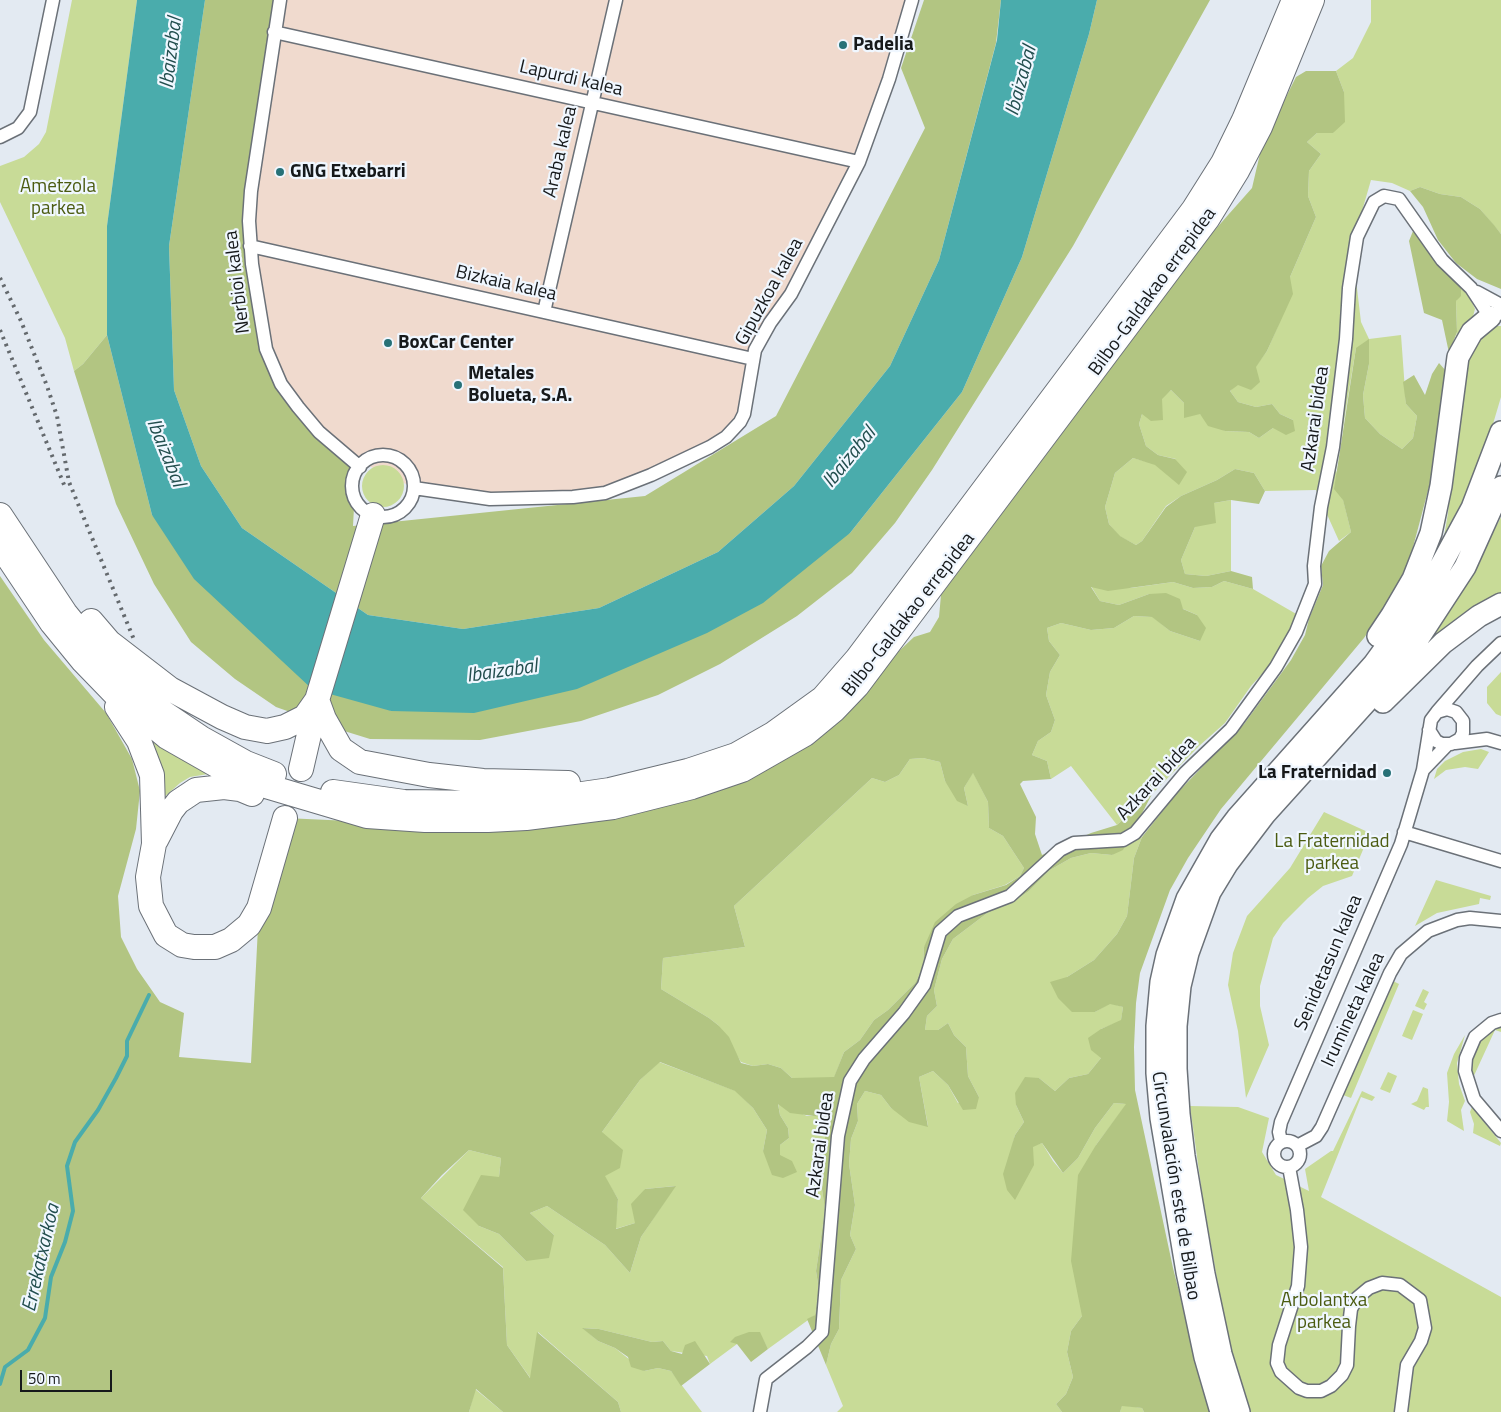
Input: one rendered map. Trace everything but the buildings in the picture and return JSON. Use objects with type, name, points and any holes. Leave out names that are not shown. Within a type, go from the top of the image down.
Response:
[{"type":"highway","name":"Bilbo-Galdakao errepidea","points":[[0,514],[65,613],[95,650],[138,693],[176,723],[225,752],[278,776],[312,787],[355,797],[404,802],[488,803],[548,799],[651,781],[714,763],[758,744],[795,720],[822,698],[857,660],[1194,209],[1223,163],[1302,3]]},
{"type":"highway","name":"Bilbo-Galdakao errepidea","points":[[0,545],[52,623],[99,678],[141,718],[167,737],[239,778],[367,816],[425,820],[526,818],[613,806],[655,798],[720,779],[742,770],[782,749],[834,710],[870,670],[1221,199],[1260,127],[1302,3]]},
{"type":"highway","points":[[0,514],[21,530],[71,599],[109,642],[170,689],[222,717],[246,727],[267,731],[285,728],[305,717],[317,700]]},
{"type":"highway","points":[[301,768],[317,700],[373,515]]},
{"type":"highway","points":[[99,678],[139,741],[152,775],[154,791],[154,844],[148,878],[151,906],[166,935],[182,945],[215,947],[230,940],[249,926],[259,908],[285,818]]},
{"type":"highway","points":[[317,700],[324,719],[341,750],[360,762],[429,775],[515,784],[562,784],[644,770],[690,759],[795,720]]},
{"type":"highway","points":[[154,844],[171,811],[178,802],[196,790],[205,788],[240,790],[284,806],[350,821],[367,816]]},
{"type":"main road","points":[[1301,746],[1319,709],[1392,616],[1413,578],[1431,533],[1441,486],[1458,357],[1472,332],[1497,312]]},
{"type":"main road","name":"Circunvalación este de Bilbao","points":[[1221,1412],[1205,1357],[1187,1272],[1170,1116],[1176,1060],[1176,1026],[1171,984],[1177,924],[1186,899],[1210,857],[1237,818],[1374,664],[1426,591],[1472,508],[1501,432]]},
{"type":"main road","name":"Circunvalación este de Bilbao","points":[[1171,984],[1198,920],[1223,871],[1266,814],[1368,700],[1416,642],[1465,566],[1501,487]]},
{"type":"main road","points":[[1244,842],[1443,643],[1479,616],[1501,604]]},
{"type":"main road","name":"Circunvalación este de Bilbao","points":[[1170,1116],[1184,1156],[1204,1274],[1221,1354],[1238,1412]]},
{"type":"street","points":[[0,137],[18,128],[30,112],[53,0]]},
{"type":"street","name":"Nerbioi kalea","points":[[280,0],[251,191],[250,246],[266,349],[281,384],[319,432],[360,467]]},
{"type":"street","name":"Araba kalea","points":[[544,312],[616,0]]},
{"type":"street","name":"Gipuzkoa kalea","points":[[414,488],[490,499],[573,497],[605,493],[652,475],[710,447],[726,437],[740,422],[744,414],[753,359],[761,338],[791,294],[859,162],[887,87],[912,0]]},
{"type":"street","name":"Lapurdi kalea","points":[[274,32],[859,162]]},
{"type":"street","name":"Azkarai bidea","points":[[760,1412],[766,1379],[807,1347],[822,1332],[838,1136],[850,1081],[864,1059],[904,1013],[924,985],[940,932],[958,916],[1010,896],[1060,850],[1074,843],[1123,840],[1134,833],[1185,773],[1231,729],[1276,667],[1296,632],[1315,584],[1314,566],[1321,507],[1333,447],[1346,339],[1349,288],[1357,237],[1374,202],[1384,196],[1399,199],[1442,260],[1497,312]]},
{"type":"street","name":"Bizkaia kalea","points":[[250,246],[753,359]]},
{"type":"street","points":[[380,456],[397,458],[410,471],[414,488],[411,500],[403,510],[392,516],[373,515],[362,508],[355,497],[353,484],[360,467],[368,460],[380,456]]},
{"type":"street","points":[[1501,643],[1477,666],[1460,689],[1430,720],[1429,730],[1436,741],[1451,744],[1487,739],[1501,743]]},
{"type":"street","points":[[1451,744],[1463,733],[1460,689]]},
{"type":"street","points":[[1437,712],[1452,710],[1487,739]]},
{"type":"street","name":"Senidetasun kalea","points":[[1281,1142],[1279,1132],[1281,1122],[1404,832],[1423,770],[1429,730]]},
{"type":"street","name":"Senidetasun kalea","points":[[1423,770],[1451,744]]},
{"type":"street","points":[[1404,832],[1501,861]]},
{"type":"street","name":"Irumineta kalea","points":[[1298,1146],[1316,1136],[1322,1127],[1390,973],[1401,954],[1428,932],[1457,920],[1470,918],[1501,921]]},
{"type":"street","points":[[1501,1020],[1492,1023],[1475,1037],[1466,1058],[1465,1071],[1474,1099],[1501,1131]]},
{"type":"street","points":[[1290,1141],[1298,1146],[1299,1159],[1289,1167],[1279,1165],[1274,1158],[1274,1148],[1281,1142],[1290,1141]]},
{"type":"street","points":[[1289,1167],[1297,1210],[1301,1247],[1298,1286],[1279,1345],[1277,1362],[1281,1372],[1299,1388],[1307,1391],[1321,1391],[1331,1386],[1342,1375],[1347,1364],[1349,1326],[1352,1309],[1357,1298],[1369,1288],[1382,1283],[1400,1285],[1420,1300],[1425,1328],[1421,1341],[1408,1365],[1402,1412]]},
{"type":"shaded area","points":[[280,0],[912,0],[872,132],[761,338],[744,414],[726,437],[605,493],[490,499],[414,488],[363,463],[319,432],[266,349],[250,246]]},
{"type":"green space","name":"Ametzola parkea","points":[[72,0],[137,0],[107,226],[107,335],[83,364],[74,371],[65,338],[0,202],[0,166],[24,157],[39,144],[46,132]]},
{"type":"green space","points":[[205,0],[281,0],[250,246],[252,264],[281,384],[356,471],[353,526],[645,496],[776,416],[925,128],[901,68],[924,0],[1001,0],[996,43],[939,260],[890,366],[794,486],[718,552],[599,608],[463,629],[368,615],[242,528],[201,466],[174,390],[169,246]]},
{"type":"green space","points":[[1097,0],[1210,0],[1073,246],[932,470],[895,523],[852,573],[797,616],[720,664],[658,695],[581,721],[480,740],[370,739],[341,730],[276,707],[235,679],[191,642],[154,584],[116,504],[74,371],[83,364],[107,335],[152,515],[391,711],[850,533],[962,392],[1022,257],[1089,34]]},
{"type":"green space","points":[[1371,0],[1501,0],[1501,234],[1480,209],[1461,197],[1440,194],[1420,187],[1410,191],[1392,183],[1371,180],[1360,218],[1356,280],[1361,322],[1369,339],[1401,335],[1406,404],[1417,416],[1413,438],[1402,449],[1380,434],[1365,418],[1363,395],[1369,364],[1356,348],[1336,470],[1351,532],[1339,541],[1316,490],[1265,491],[1254,473],[1235,469],[1217,480],[1181,496],[1166,506],[1142,541],[1136,545],[1119,536],[1109,524],[1105,507],[1115,473],[1133,458],[1155,464],[1176,459],[1158,455],[1146,446],[1139,424],[1142,414],[1171,390],[1184,403],[1225,431],[1249,432],[1259,438],[1273,428],[1293,420],[1280,414],[1272,404],[1256,407],[1238,402],[1230,391],[1255,367],[1267,351],[1278,326],[1290,277],[1316,217],[1308,196],[1309,171],[1321,154],[1307,142],[1317,133],[1333,133],[1344,92],[1336,71],[1353,58],[1371,22]]},
{"type":"green space","points":[[1306,71],[1336,71],[1344,92],[1345,122],[1333,133],[1317,133],[1307,142],[1321,154],[1309,171],[1308,196],[1316,217],[1290,277],[1293,294],[1267,351],[1256,367],[1260,382],[1251,390],[1238,385],[1230,391],[1238,402],[1256,407],[1272,404],[1280,414],[1293,420],[1295,431],[1286,435],[1273,428],[1259,438],[1249,432],[1225,431],[1208,426],[1200,414],[1184,418],[1184,403],[1171,390],[1162,399],[1163,420],[1151,421],[1142,414],[1139,424],[1146,446],[1158,455],[1175,459],[1187,472],[1179,485],[1155,465],[1133,458],[1115,473],[1105,507],[1109,524],[1120,536],[1136,545],[1142,541],[1166,507],[1181,496],[1217,480],[1235,469],[1254,473],[1265,491],[1259,504],[1231,500],[1214,503],[1216,523],[1195,527],[1181,560],[1185,574],[1206,576],[1231,571],[1252,577],[1253,589],[1224,581],[1212,587],[1193,588],[1173,582],[1108,591],[1091,587],[1100,601],[1119,605],[1149,594],[1166,593],[1180,599],[1183,609],[1197,615],[1206,628],[1200,641],[1170,631],[1152,617],[1134,616],[1114,628],[1091,630],[1061,623],[1047,628],[1049,641],[1060,655],[1050,672],[1046,695],[1055,720],[1051,732],[1038,741],[1032,755],[1047,761],[1051,779],[1023,781],[1020,784],[1036,817],[1035,834],[1042,855],[1091,833],[1117,825],[1130,813],[1153,778],[1152,794],[1123,850],[1112,855],[1091,853],[1071,858],[1050,870],[1029,891],[1012,903],[990,911],[953,939],[942,959],[934,990],[937,1006],[927,1016],[925,1030],[938,1030],[948,1023],[954,1035],[966,1047],[968,1076],[979,1097],[976,1109],[963,1110],[948,1085],[933,1071],[919,1077],[928,1127],[909,1122],[891,1108],[881,1095],[865,1091],[857,1104],[858,1121],[851,1139],[849,1164],[855,1205],[850,1235],[856,1249],[841,1280],[839,1329],[831,1344],[826,1365],[807,1319],[815,1315],[819,1290],[816,1271],[825,1210],[822,1189],[825,1161],[825,1132],[822,1117],[790,1113],[778,1104],[780,1115],[788,1128],[789,1138],[780,1145],[780,1155],[792,1161],[797,1172],[783,1178],[772,1175],[763,1151],[767,1130],[753,1108],[735,1091],[660,1062],[640,1080],[602,1132],[623,1150],[620,1168],[605,1176],[618,1199],[616,1229],[635,1223],[631,1204],[645,1189],[676,1186],[641,1237],[630,1273],[605,1245],[547,1206],[530,1213],[554,1235],[549,1258],[526,1261],[499,1234],[479,1226],[463,1210],[481,1175],[499,1177],[501,1158],[469,1150],[421,1198],[503,1268],[507,1345],[530,1378],[537,1332],[618,1402],[621,1412],[503,1412],[476,1389],[469,1412],[0,1412],[0,576],[44,640],[106,713],[132,759],[140,791],[136,829],[118,896],[121,937],[137,969],[160,1002],[184,1013],[179,1057],[251,1063],[259,908],[285,818],[350,821],[571,813],[854,706],[899,651],[914,637],[930,632],[939,617],[941,595],[1213,232],[1252,188],[1262,145],[1296,77]],"holes":[[[923,758],[940,762],[945,781],[957,801],[968,806],[964,788],[973,773],[988,802],[989,828],[1003,836],[1024,868],[1020,876],[1006,885],[973,895],[956,904],[935,922],[924,947],[923,968],[915,983],[888,1010],[874,1020],[860,1040],[844,1052],[834,1077],[792,1078],[781,1068],[768,1064],[753,1066],[741,1063],[729,1037],[718,1025],[661,989],[663,958],[745,947],[734,906],[872,778],[885,782],[899,775],[910,759]]]},
{"type":"green space","points":[[1420,187],[1440,194],[1461,197],[1480,209],[1494,225],[1501,234],[1501,289],[1477,279],[1456,263],[1438,240],[1423,207],[1410,191]]},
{"type":"green space","points":[[1415,226],[1443,270],[1461,286],[1461,296],[1456,301],[1457,332],[1449,353],[1442,320],[1424,313],[1409,241]]},
{"type":"green space","points":[[1461,286],[1475,309],[1472,320],[1454,344],[1457,332],[1456,301]]},
{"type":"green space","points":[[1495,326],[1501,326],[1501,397],[1482,461],[1461,510],[1443,543],[1448,513],[1460,375],[1475,342]]},
{"type":"green space","points":[[1369,339],[1369,364],[1363,395],[1365,418],[1380,434],[1402,449],[1413,438],[1417,416],[1406,404],[1403,382],[1414,375],[1425,395],[1432,374],[1439,363],[1446,371],[1434,468],[1412,551],[1400,584],[1364,638],[1221,809],[1188,858],[1170,890],[1140,973],[1136,1003],[1134,1047],[1135,1090],[1173,1268],[1210,1412],[1144,1412],[1142,1408],[1122,1406],[1120,1412],[1062,1412],[1056,1404],[1066,1394],[1073,1377],[1067,1352],[1071,1331],[1082,1316],[1071,1261],[1078,1175],[1096,1145],[1126,1104],[1114,1103],[1095,1128],[1078,1158],[1063,1173],[1042,1143],[1033,1147],[1034,1165],[1015,1200],[1007,1190],[1003,1174],[1015,1135],[1024,1122],[1016,1105],[1015,1093],[1025,1077],[1039,1078],[1055,1091],[1069,1078],[1088,1074],[1101,1058],[1091,1050],[1088,1038],[1101,1029],[1121,1020],[1123,1007],[1110,1004],[1095,1012],[1072,1012],[1058,998],[1050,982],[1067,977],[1094,960],[1117,934],[1127,916],[1134,858],[1142,837],[1177,793],[1244,724],[1291,660],[1305,635],[1309,619],[1323,585],[1321,566],[1329,551],[1351,532],[1343,500],[1334,489],[1356,348]]},
{"type":"green space","points":[[387,465],[395,468],[401,474],[404,486],[401,498],[395,504],[379,507],[371,504],[365,498],[362,482],[365,474],[371,468]]},
{"type":"green space","points":[[1231,500],[1231,571],[1206,576],[1185,574],[1181,560],[1195,527],[1214,503]]},
{"type":"green space","points":[[1501,517],[1501,592],[1480,604],[1427,644],[1472,573]]},
{"type":"green space","points":[[1224,581],[1253,589],[1298,615],[1273,662],[1251,686],[1225,723],[1199,746],[1152,794],[1152,779],[1130,813],[1117,825],[1071,766],[1051,779],[1047,761],[1032,755],[1038,741],[1051,732],[1055,720],[1046,695],[1050,672],[1060,655],[1049,641],[1047,628],[1061,623],[1091,630],[1114,628],[1134,616],[1153,617],[1170,631],[1200,641],[1197,615],[1149,594],[1119,605],[1100,601],[1091,586],[1131,588],[1173,582],[1193,588],[1212,587]]},
{"type":"green space","points":[[1501,672],[1501,716],[1496,714],[1487,703],[1487,687]]},
{"type":"green space","points":[[141,730],[208,774],[190,777],[180,783],[161,800]]},
{"type":"green space","points":[[1481,749],[1489,752],[1478,769],[1465,767],[1446,770],[1434,779],[1437,769],[1445,761],[1463,752]]},
{"type":"green space","points":[[923,758],[940,762],[945,781],[968,806],[964,788],[973,772],[988,802],[989,828],[1003,836],[1024,868],[1020,876],[1005,885],[973,895],[924,947],[923,968],[915,983],[888,1010],[874,1020],[860,1040],[844,1052],[834,1078],[792,1078],[781,1068],[768,1064],[753,1066],[741,1062],[718,1025],[661,989],[663,958],[745,947],[734,906],[872,778],[885,782],[899,775],[910,759]]},
{"type":"green space","name":"La Fraternidad parkea","points":[[1324,812],[1370,833],[1352,876],[1323,886],[1283,923],[1273,938],[1260,986],[1260,1006],[1269,1045],[1246,1098],[1238,1031],[1228,985],[1233,953],[1247,916],[1290,868]]},
{"type":"green space","points":[[1142,837],[1134,858],[1127,916],[1117,934],[1094,960],[1067,977],[1095,1012],[1110,1003],[1123,1007],[1121,1021],[1101,1029],[1101,1058],[1088,1074],[1069,1078],[1055,1091],[1039,1078],[1016,1105],[1024,1122],[1015,1135],[1011,1152],[1042,1143],[1063,1173],[1078,1158],[1095,1128],[1114,1103],[1127,1104],[1096,1145],[1082,1316],[1071,1331],[1067,1352],[1073,1377],[1066,1394],[1056,1404],[1062,1412],[837,1412],[843,1406],[826,1365],[831,1344],[839,1329],[841,1280],[856,1249],[850,1235],[855,1205],[849,1164],[851,1139],[858,1121],[857,1104],[865,1091],[881,1095],[891,1108],[928,1126],[919,1077],[933,1071],[948,1085],[958,1103],[979,1097],[968,1076],[966,1047],[954,1035],[948,1023],[938,1030],[925,1030],[927,1016],[937,1006],[934,990],[942,959],[953,939],[990,911],[1012,903],[1029,891],[1050,870],[1071,858],[1091,853],[1112,855],[1128,842]]},
{"type":"green space","points":[[1436,880],[1491,896],[1490,900],[1480,898],[1479,904],[1437,913],[1415,926]]},
{"type":"green space","points":[[1391,980],[1399,984],[1351,1098],[1343,1095]]},
{"type":"green space","points":[[1423,989],[1429,992],[1424,1002],[1427,1004],[1424,1010],[1415,1006]]},
{"type":"green space","points":[[1413,1010],[1423,1014],[1412,1040],[1402,1036]]},
{"type":"green space","points":[[1501,1025],[1501,1032],[1495,1030],[1472,1080],[1471,1063],[1479,1040],[1492,1028]]},
{"type":"green space","points":[[1465,1035],[1457,1063],[1459,1084],[1465,1101],[1461,1110],[1464,1131],[1447,1121],[1449,1102],[1447,1073],[1454,1054]]},
{"type":"green space","points":[[659,1062],[736,1091],[753,1108],[767,1130],[763,1151],[780,1156],[780,1145],[789,1138],[788,1128],[780,1115],[778,1103],[807,1116],[822,1116],[825,1132],[825,1161],[822,1189],[825,1210],[816,1271],[819,1290],[815,1315],[768,1349],[759,1332],[737,1344],[710,1364],[707,1356],[671,1351],[663,1341],[652,1342],[599,1329],[583,1328],[598,1341],[615,1348],[644,1371],[658,1368],[671,1371],[702,1412],[621,1412],[618,1402],[538,1332],[531,1379],[507,1345],[503,1267],[421,1198],[469,1150],[501,1158],[499,1177],[479,1226],[499,1234],[526,1261],[554,1235],[530,1213],[547,1206],[605,1245],[630,1273],[641,1237],[675,1186],[645,1189],[635,1223],[615,1229],[618,1199],[604,1176],[602,1132],[640,1080]]},
{"type":"green space","points":[[1388,1072],[1397,1076],[1390,1093],[1380,1089]]},
{"type":"green space","points":[[1423,1087],[1428,1089],[1429,1107],[1426,1107],[1424,1110],[1411,1104],[1417,1101]]},
{"type":"green space","name":"Arbolantxa parkea","points":[[1362,1091],[1375,1097],[1372,1101],[1361,1097],[1321,1197],[1501,1297],[1501,1412],[1248,1412],[1234,1374],[1203,1200],[1190,1106],[1238,1107],[1269,1118],[1262,1152],[1276,1175],[1309,1191],[1305,1169],[1333,1151]]},
{"type":"green space","points":[[1472,1107],[1501,1143],[1500,1146],[1473,1133],[1474,1124],[1470,1112]]},
{"type":"green space","points":[[582,1328],[599,1329],[652,1342],[663,1341],[671,1351],[682,1354],[685,1345],[695,1341],[710,1364],[681,1386],[671,1371],[658,1368],[644,1371],[631,1367],[628,1357],[615,1348],[598,1341]]},
{"type":"green space","points":[[749,1332],[760,1332],[768,1349],[751,1362],[737,1344],[730,1342],[735,1337]]},
{"type":"green space","points":[[475,1389],[503,1412],[469,1412]]},
{"type":"green space","points":[[1122,1405],[1142,1408],[1144,1412],[1120,1412]]},
{"type":"water","name":"Ibaizabal","points":[[137,0],[205,0],[169,246],[174,390],[201,466],[242,528],[368,615],[463,629],[599,608],[718,552],[794,486],[890,366],[939,260],[997,40],[1001,0],[1097,0],[1089,34],[1022,257],[962,392],[850,533],[763,603],[707,633],[577,689],[474,713],[391,711],[312,689],[194,579],[152,515],[107,335],[107,226]]},
{"type":"waterway","name":"Errekatxarkoa","points":[[0,1384],[5,1367],[28,1350],[45,1318],[51,1277],[65,1242],[73,1211],[67,1166],[75,1142],[98,1110],[127,1056],[127,1041],[149,995]]},
{"type":"railway","points":[[0,278],[21,321],[47,386],[57,416],[69,482],[135,642]]},
{"type":"railway","points":[[0,330],[65,487]]},
{"type":"place","name":"Padelia","points":[[843,45]]},
{"type":"place","name":"GNG Etxebarri","points":[[280,172]]},
{"type":"place","name":"BoxCar Center","points":[[388,343]]},
{"type":"place","name":"Metales Bolueta, S.A.","points":[[458,385]]},
{"type":"place","name":"La Fraternidad","points":[[1387,773]]}]
